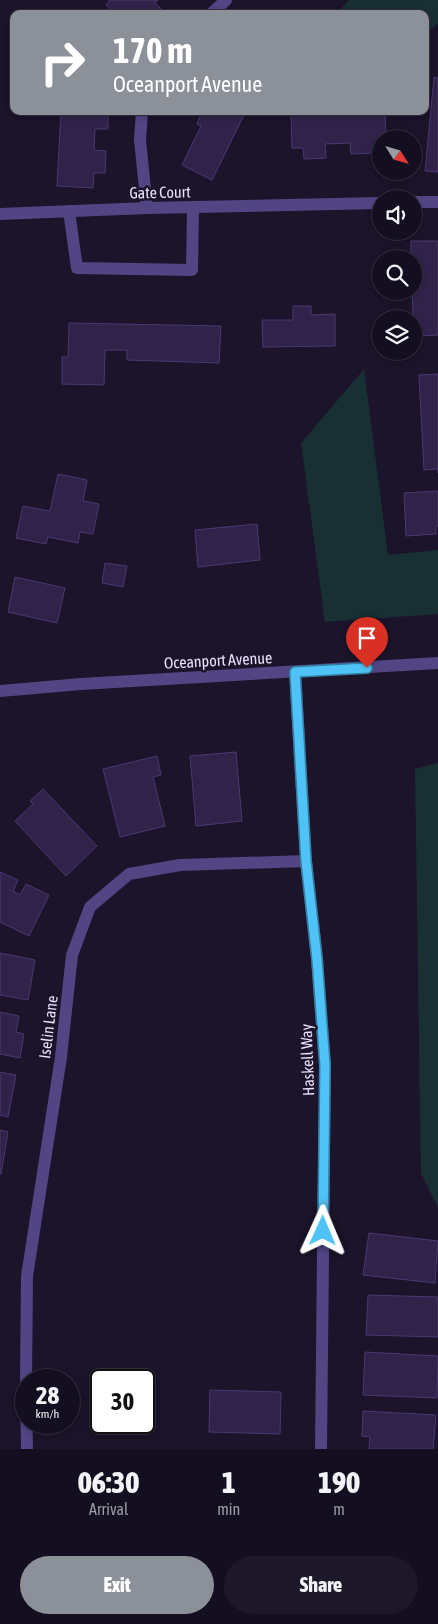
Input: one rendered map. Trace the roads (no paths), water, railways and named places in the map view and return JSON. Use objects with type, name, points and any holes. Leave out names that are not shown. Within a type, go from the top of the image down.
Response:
[{"type":"street","points":[[215,10],[226,0]]},
{"type":"street","points":[[142,115],[140,140],[147,208]]},
{"type":"street","points":[[422,202],[438,202]]},
{"type":"street","name":"Gate Court","points":[[0,214],[147,208],[372,203]]},
{"type":"street","points":[[69,211],[77,268],[192,270],[193,208]]},
{"type":"street","name":"Oceanport Avenue","points":[[0,691],[438,663]]},
{"type":"street","name":"Haskell Way","points":[[295,672],[306,861],[317,959],[325,1065],[321,1449]]},
{"type":"street","name":"Iselin Lane","points":[[26,1369],[27,1276],[61,1057],[72,955],[90,907],[129,874],[180,865],[306,861]]},
{"type":"street","points":[[27,1434],[28,1449]]}]
